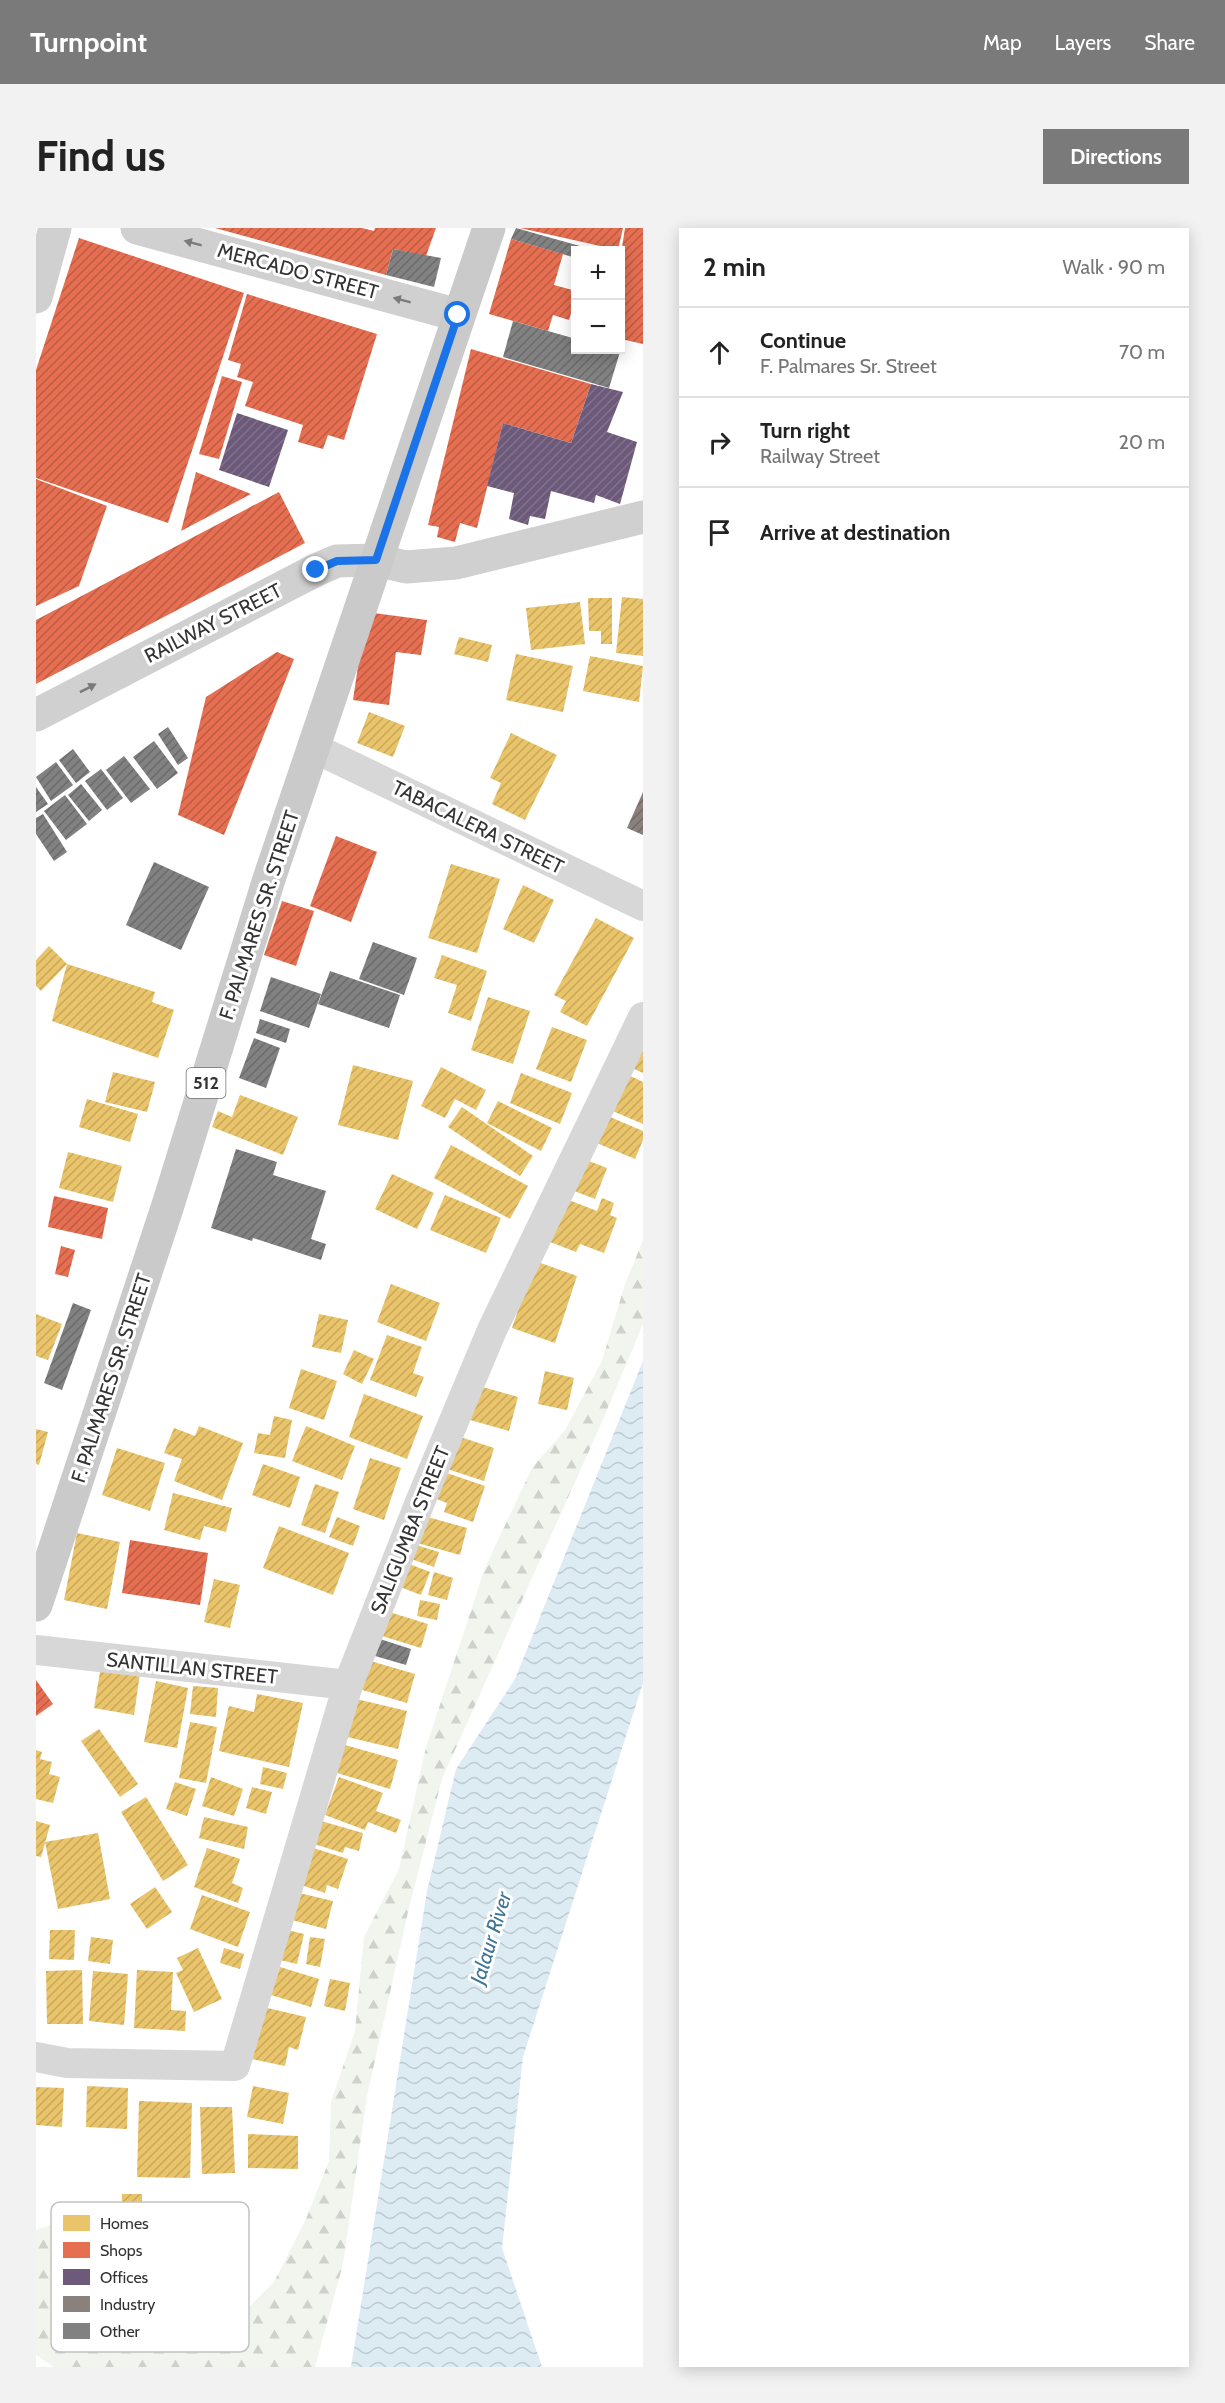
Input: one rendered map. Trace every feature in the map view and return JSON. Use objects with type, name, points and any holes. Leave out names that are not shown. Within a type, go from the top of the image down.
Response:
[{"type":"main road","name":"F. PALMARES SR. STREET","points":[[36,1605],[168,1205],[269,879],[489,228]]},
{"type":"street","points":[[36,297],[55,228]]},
{"type":"street","name":"MERCADO STREET","points":[[137,228],[458,315]]},
{"type":"street","name":"RAILWAY STREET","points":[[36,715],[337,561],[376,560],[406,567],[456,563],[643,517]]},
{"type":"street","name":"TABACALERA STREET","points":[[314,748],[643,906]]},
{"type":"street","name":"SALIGUMBA STREET","points":[[36,2058],[67,2063],[235,2066],[348,1686],[420,1502],[492,1330],[643,1017]]},
{"type":"street","name":"SANTILLAN STREET","points":[[36,1650],[348,1686]]},
{"type":"green space","points":[[643,1240],[643,1324],[601,1424],[442,1779],[408,1912],[367,2096],[343,2264],[315,2367],[54,2367],[36,2355],[36,2230],[51,2225],[51,2352],[249,2352],[249,2307],[274,2282],[306,2219],[329,2161],[331,2102],[355,2031],[364,1937],[399,1869],[426,1747],[485,1568],[532,1468],[565,1430],[602,1361],[625,1284]]},
{"type":"water","name":"Jalaur River","points":[[643,1361],[643,1683],[523,2057],[502,2248],[542,2367],[351,2367],[427,1891],[456,1769],[515,1679]]},
{"type":"building: Homes","points":[[622,597],[643,599],[643,656],[616,653]]},
{"type":"building: Homes","points":[[588,598],[612,598],[612,644],[601,644],[601,631],[589,631]]},
{"type":"building: Homes","points":[[580,602],[585,644],[531,650],[526,608]]},
{"type":"building: Homes","points":[[459,637],[492,645],[488,662],[454,654]]},
{"type":"building: Homes","points":[[516,654],[573,666],[563,712],[506,700]]},
{"type":"building: Homes","points":[[590,656],[643,666],[639,702],[583,691]]},
{"type":"building: Homes","points":[[369,712],[405,726],[393,757],[357,743]]},
{"type":"building: Homes","points":[[511,733],[557,755],[525,820],[492,804],[501,783],[490,778]]},
{"type":"building: Homes","points":[[451,864],[500,879],[477,953],[428,938]]},
{"type":"building: Homes","points":[[523,885],[554,900],[534,943],[503,929]]},
{"type":"building: Homes","points":[[596,918],[634,938],[587,1026],[560,1012],[566,1001],[554,995]]},
{"type":"building: Homes","points":[[49,946],[67,964],[41,991],[36,986],[36,960]]},
{"type":"building: Homes","points":[[442,955],[487,971],[471,1021],[448,1013],[457,985],[434,978]]},
{"type":"building: Homes","points":[[67,964],[155,992],[152,1002],[174,1010],[158,1058],[52,1021]]},
{"type":"building: Homes","points":[[488,997],[530,1011],[513,1064],[471,1050]]},
{"type":"building: Homes","points":[[552,1027],[587,1040],[571,1082],[536,1069]]},
{"type":"building: Homes","points":[[643,1042],[643,1073],[632,1068]]},
{"type":"building: Homes","points":[[353,1065],[413,1081],[398,1140],[338,1125]]},
{"type":"building: Homes","points":[[441,1067],[486,1090],[476,1110],[455,1099],[445,1118],[421,1106]]},
{"type":"building: Homes","points":[[113,1072],[155,1082],[147,1112],[105,1102]]},
{"type":"building: Homes","points":[[521,1073],[572,1093],[560,1124],[510,1103]]},
{"type":"building: Homes","points":[[624,1073],[643,1082],[643,1124],[608,1109]]},
{"type":"building: Homes","points":[[240,1095],[298,1117],[283,1155],[212,1127],[218,1111],[232,1117]]},
{"type":"building: Homes","points":[[87,1099],[138,1114],[130,1142],[79,1127]]},
{"type":"building: Homes","points":[[498,1101],[552,1128],[541,1151],[487,1123]]},
{"type":"building: Homes","points":[[462,1107],[533,1156],[520,1176],[448,1127]]},
{"type":"building: Homes","points":[[603,1114],[643,1131],[643,1140],[635,1159],[592,1141]]},
{"type":"building: Homes","points":[[451,1145],[528,1186],[510,1219],[434,1178]]},
{"type":"building: Homes","points":[[68,1152],[122,1166],[113,1202],[59,1188]]},
{"type":"building: Homes","points":[[581,1158],[607,1168],[595,1199],[569,1189]]},
{"type":"building: Homes","points":[[392,1174],[434,1193],[417,1229],[375,1209]]},
{"type":"building: Homes","points":[[445,1195],[501,1218],[486,1253],[430,1230]]},
{"type":"building: Homes","points":[[561,1197],[597,1211],[602,1198],[614,1203],[610,1215],[617,1218],[604,1253],[580,1244],[576,1252],[545,1240]]},
{"type":"building: Homes","points":[[535,1261],[577,1276],[555,1343],[512,1328]]},
{"type":"building: Homes","points":[[391,1284],[440,1303],[426,1341],[377,1322]]},
{"type":"building: Homes","points":[[36,1314],[62,1324],[48,1360],[36,1356]]},
{"type":"building: Homes","points":[[319,1314],[348,1320],[341,1353],[312,1347]]},
{"type":"building: Homes","points":[[387,1335],[422,1347],[413,1373],[424,1377],[416,1397],[370,1380]]},
{"type":"building: Homes","points":[[354,1350],[374,1359],[362,1384],[343,1374]]},
{"type":"building: Homes","points":[[301,1369],[337,1381],[324,1420],[289,1408]]},
{"type":"building: Homes","points":[[545,1371],[574,1378],[567,1410],[538,1404]]},
{"type":"building: Homes","points":[[472,1384],[518,1397],[509,1431],[463,1418]]},
{"type":"building: Homes","points":[[364,1394],[423,1416],[407,1459],[349,1437]]},
{"type":"building: Homes","points":[[274,1416],[292,1420],[285,1458],[254,1453],[258,1433],[270,1435]]},
{"type":"building: Homes","points":[[199,1426],[243,1443],[222,1500],[174,1481],[182,1459],[164,1453],[174,1428],[195,1436]]},
{"type":"building: Homes","points":[[306,1426],[355,1446],[342,1480],[292,1461]]},
{"type":"building: Homes","points":[[36,1429],[48,1432],[39,1465],[36,1464]]},
{"type":"building: Homes","points":[[451,1434],[494,1448],[484,1481],[441,1467]]},
{"type":"building: Homes","points":[[117,1448],[165,1463],[150,1511],[102,1495]]},
{"type":"building: Homes","points":[[370,1458],[401,1468],[384,1520],[353,1509]]},
{"type":"building: Homes","points":[[263,1464],[300,1477],[290,1508],[252,1495]]},
{"type":"building: Homes","points":[[438,1470],[485,1486],[473,1522],[444,1512],[447,1503],[429,1496]]},
{"type":"building: Homes","points":[[315,1484],[339,1492],[325,1533],[301,1525]]},
{"type":"building: Homes","points":[[173,1493],[232,1508],[226,1532],[204,1526],[200,1540],[164,1530]]},
{"type":"building: Homes","points":[[417,1514],[467,1528],[460,1555],[410,1541]]},
{"type":"building: Homes","points":[[337,1517],[360,1526],[353,1546],[329,1537]]},
{"type":"building: Homes","points":[[279,1526],[349,1553],[333,1595],[263,1568]]},
{"type":"building: Homes","points":[[77,1533],[120,1542],[107,1609],[64,1600]]},
{"type":"building: Homes","points":[[416,1545],[439,1552],[434,1567],[411,1559]]},
{"type":"building: Homes","points":[[404,1562],[430,1572],[421,1595],[395,1585]]},
{"type":"building: Homes","points":[[434,1572],[453,1578],[447,1600],[428,1595]]},
{"type":"building: Homes","points":[[214,1579],[240,1585],[230,1628],[204,1622]]},
{"type":"building: Homes","points":[[420,1600],[440,1604],[437,1620],[417,1616]]},
{"type":"building: Homes","points":[[389,1612],[428,1624],[421,1648],[382,1636]]},
{"type":"building: Homes","points":[[367,1660],[415,1674],[407,1703],[359,1689]]},
{"type":"building: Homes","points":[[101,1666],[140,1673],[134,1715],[94,1708]]},
{"type":"building: Homes","points":[[156,1681],[188,1688],[177,1748],[144,1742]]},
{"type":"building: Homes","points":[[193,1686],[218,1688],[216,1717],[190,1714]]},
{"type":"building: Homes","points":[[257,1694],[303,1703],[289,1767],[219,1751],[229,1706],[254,1712]]},
{"type":"building: Homes","points":[[352,1698],[407,1711],[398,1749],[343,1736]]},
{"type":"building: Homes","points":[[190,1722],[217,1727],[206,1783],[179,1778]]},
{"type":"building: Homes","points":[[99,1729],[138,1784],[120,1797],[81,1741]]},
{"type":"building: Homes","points":[[345,1745],[398,1760],[390,1789],[337,1773]]},
{"type":"building: Homes","points":[[36,1750],[42,1752],[40,1759],[52,1762],[49,1774],[60,1777],[53,1803],[36,1799]]},
{"type":"building: Homes","points":[[263,1767],[287,1773],[283,1789],[260,1784]]},
{"type":"building: Homes","points":[[211,1777],[243,1789],[234,1816],[202,1806]]},
{"type":"building: Homes","points":[[339,1777],[383,1793],[376,1811],[401,1820],[396,1833],[368,1822],[365,1830],[325,1815]]},
{"type":"building: Homes","points":[[175,1782],[196,1789],[187,1816],[166,1809]]},
{"type":"building: Homes","points":[[252,1787],[272,1792],[266,1814],[246,1808]]},
{"type":"building: Homes","points":[[146,1797],[188,1865],[163,1881],[121,1812]]},
{"type":"building: Homes","points":[[204,1817],[248,1827],[244,1849],[199,1838]]},
{"type":"building: Homes","points":[[36,1821],[50,1825],[41,1857],[36,1856]]},
{"type":"building: Homes","points":[[321,1821],[363,1833],[359,1851],[345,1847],[343,1853],[314,1844]]},
{"type":"building: Homes","points":[[98,1833],[110,1899],[58,1909],[45,1842]]},
{"type":"building: Homes","points":[[307,1846],[348,1859],[338,1889],[327,1885],[325,1893],[295,1883]]},
{"type":"building: Homes","points":[[207,1848],[240,1859],[232,1883],[243,1888],[238,1903],[194,1887]]},
{"type":"building: Homes","points":[[155,1887],[172,1912],[147,1929],[130,1904]]},
{"type":"building: Homes","points":[[295,1892],[333,1901],[326,1929],[288,1919]]},
{"type":"building: Homes","points":[[202,1895],[250,1912],[238,1947],[190,1929]]},
{"type":"building: Homes","points":[[50,1930],[75,1930],[74,1960],[49,1959]]},
{"type":"building: Homes","points":[[287,1930],[304,1934],[297,1964],[280,1960]]},
{"type":"building: Homes","points":[[91,1937],[113,1940],[110,1964],[88,1961]]},
{"type":"building: Homes","points":[[310,1937],[325,1939],[320,1967],[306,1964]]},
{"type":"building: Homes","points":[[198,1948],[222,1999],[194,2012],[176,1973],[183,1970],[177,1958]]},
{"type":"building: Homes","points":[[224,1948],[244,1954],[240,1969],[220,1963]]},
{"type":"building: Homes","points":[[280,1967],[319,1979],[311,2007],[271,1995]]},
{"type":"building: Homes","points":[[82,1970],[83,2024],[47,2024],[46,1971]]},
{"type":"building: Homes","points":[[137,1970],[173,1972],[171,2010],[186,2011],[185,2031],[134,2028]]},
{"type":"building: Homes","points":[[93,1971],[128,1974],[124,2025],[89,2021]]},
{"type":"building: Homes","points":[[330,1979],[350,1983],[345,2011],[324,2006]]},
{"type":"building: Homes","points":[[263,2007],[306,2017],[298,2050],[289,2047],[285,2066],[252,2059]]},
{"type":"building: Homes","points":[[87,2086],[128,2088],[127,2129],[86,2127]]},
{"type":"building: Homes","points":[[253,2086],[289,2093],[283,2124],[247,2117]]},
{"type":"building: Homes","points":[[36,2087],[64,2088],[62,2127],[36,2125]]},
{"type":"building: Homes","points":[[139,2101],[192,2103],[190,2178],[137,2177]]},
{"type":"building: Homes","points":[[200,2107],[232,2107],[235,2173],[202,2174]]},
{"type":"building: Homes","points":[[248,2134],[298,2136],[298,2169],[248,2168]]},
{"type":"building: Homes","points":[[122,2194],[142,2194],[142,2202],[122,2202]]},
{"type":"building: Shops","points":[[215,228],[362,228],[374,231],[375,228],[436,228],[426,256],[393,249],[386,275]]},
{"type":"building: Shops","points":[[520,228],[623,228],[619,246],[600,246]]},
{"type":"building: Shops","points":[[625,228],[643,228],[643,344],[625,340],[625,246],[622,246]]},
{"type":"building: Shops","points":[[79,238],[244,293],[168,523],[36,478],[36,370]]},
{"type":"building: Shops","points":[[511,239],[563,254],[554,285],[571,290],[569,320],[553,315],[548,331],[489,314]]},
{"type":"building: Shops","points":[[247,294],[377,334],[344,440],[328,435],[323,449],[298,442],[303,425],[245,406],[253,382],[237,377],[241,364],[228,360]]},
{"type":"building: Shops","points":[[471,349],[591,384],[571,443],[503,423],[477,528],[460,523],[455,542],[437,537],[439,527],[428,525]]},
{"type":"building: Shops","points":[[222,376],[242,382],[219,459],[199,454]]},
{"type":"building: Shops","points":[[196,472],[251,494],[181,531]]},
{"type":"building: Shops","points":[[36,479],[107,506],[79,586],[36,606]]},
{"type":"building: Shops","points":[[279,492],[305,543],[36,684],[36,620]]},
{"type":"building: Shops","points":[[366,612],[427,620],[421,655],[396,652],[389,705],[353,700]]},
{"type":"building: Shops","points":[[277,652],[294,659],[224,835],[178,815],[206,697]]},
{"type":"building: Shops","points":[[336,836],[377,852],[351,922],[310,906]]},
{"type":"building: Shops","points":[[282,901],[314,911],[296,966],[264,955]]},
{"type":"building: Shops","points":[[54,1196],[108,1208],[102,1239],[48,1227]]},
{"type":"building: Shops","points":[[61,1246],[75,1250],[68,1277],[55,1274]]},
{"type":"building: Shops","points":[[130,1540],[208,1553],[200,1605],[122,1593]]},
{"type":"building: Shops","points":[[36,1680],[53,1704],[36,1716]]},
{"type":"building: Offices","points":[[591,384],[623,392],[607,432],[637,442],[620,504],[596,495],[594,503],[551,491],[545,519],[530,516],[528,525],[509,519],[514,493],[487,486],[503,423],[571,443]]},
{"type":"building: Offices","points":[[237,413],[288,430],[269,487],[219,470]]},
{"type":"building: Industry","points":[[643,792],[643,835],[627,828]]},
{"type":"building: Other","points":[[516,228],[580,246],[571,246],[571,257],[511,239]]},
{"type":"building: Other","points":[[393,249],[441,258],[434,287],[386,275]]},
{"type":"building: Other","points":[[513,321],[571,338],[571,354],[619,354],[609,388],[503,357]]},
{"type":"building: Other","points":[[168,727],[188,758],[178,765],[158,734]]},
{"type":"building: Other","points":[[154,741],[178,773],[157,789],[133,757]]},
{"type":"building: Other","points":[[73,749],[90,772],[76,783],[59,760]]},
{"type":"building: Other","points":[[124,756],[150,789],[131,803],[106,770]]},
{"type":"building: Other","points":[[56,762],[73,785],[51,801],[36,777]]},
{"type":"building: Other","points":[[101,769],[123,798],[107,810],[85,781]]},
{"type":"building: Other","points":[[81,784],[102,810],[89,821],[68,795]]},
{"type":"building: Other","points":[[36,787],[48,804],[36,812]]},
{"type":"building: Other","points":[[65,795],[87,824],[66,840],[44,811]]},
{"type":"building: Other","points":[[43,814],[67,852],[54,861],[36,834],[36,818]]},
{"type":"building: Other","points":[[154,862],[209,887],[181,950],[126,925]]},
{"type":"building: Other","points":[[373,942],[417,958],[404,995],[359,979]]},
{"type":"building: Other","points":[[330,971],[400,995],[389,1028],[318,1004]]},
{"type":"building: Other","points":[[271,977],[321,994],[309,1028],[260,1011]]},
{"type":"building: Other","points":[[260,1019],[290,1029],[286,1043],[256,1033]]},
{"type":"building: Other","points":[[254,1038],[280,1048],[266,1088],[239,1078]]},
{"type":"building: Other","points":[[236,1149],[277,1162],[273,1175],[326,1191],[311,1239],[326,1244],[321,1260],[253,1238],[252,1241],[211,1228]]},
{"type":"building: Other","points":[[73,1303],[91,1310],[62,1390],[44,1383]]},
{"type":"building: Other","points":[[380,1639],[411,1649],[406,1665],[375,1656]]},
{"type":"route","points":[[316,570],[337,561],[376,560],[458,315]]}]
